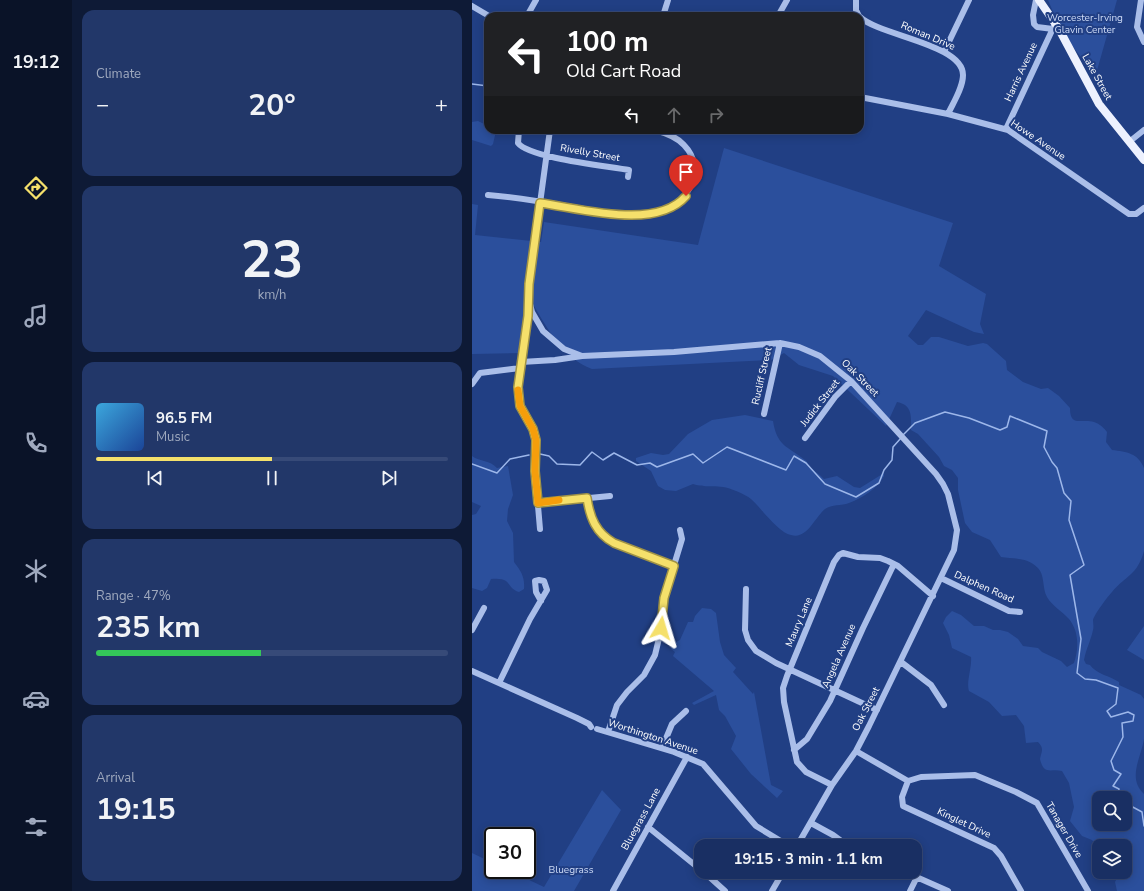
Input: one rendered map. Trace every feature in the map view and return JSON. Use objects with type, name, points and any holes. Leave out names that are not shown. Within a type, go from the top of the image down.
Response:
[{"type":"main road","name":"Lake Street","points":[[1038,0],[1099,104],[1144,160]]},
{"type":"street","points":[[529,12],[536,0]]},
{"type":"street","points":[[664,12],[668,0]]},
{"type":"street","points":[[780,12],[787,0]]},
{"type":"street","name":"Roman Drive","points":[[856,0],[857,12]]},
{"type":"street","points":[[944,52],[969,0]]},
{"type":"street","points":[[1038,0],[1033,15],[1034,24],[1037,27],[1054,26]]},
{"type":"street","points":[[1141,0],[1137,26],[1144,42]]},
{"type":"street","points":[[472,6],[484,13]]},
{"type":"street","name":"Roman Drive","points":[[864,19],[873,25],[944,52],[952,56],[960,63],[963,74],[962,83],[948,114]]},
{"type":"street","name":"Harris Avenue","points":[[1006,129],[1054,26]]},
{"type":"street","name":"Howe Avenue","points":[[864,98],[948,114],[1006,129],[1129,214],[1136,214],[1144,208]]},
{"type":"street","points":[[1129,142],[1144,130]]},
{"type":"street","name":"Rivelly Street","points":[[519,134],[518,142],[520,145],[546,156],[630,170],[628,177]]},
{"type":"street","name":"Oak Street","points":[[549,134],[529,284],[529,300],[532,312],[543,331],[564,348],[582,356],[674,352],[780,343],[799,347],[820,356],[850,381],[943,484],[952,509],[957,530],[957,540],[933,596],[856,751],[832,785],[801,839]]},
{"type":"street","points":[[488,195],[623,215],[655,212],[676,204],[686,196],[691,185],[694,172],[692,159],[687,148],[681,142],[664,134]]},
{"type":"street","points":[[529,300],[518,387],[519,402],[533,429],[537,443],[535,471],[540,529]]},
{"type":"street","name":"Rucliff Street","points":[[764,414],[780,343]]},
{"type":"street","points":[[472,384],[480,373],[520,365],[582,356]]},
{"type":"street","name":"Judick Street","points":[[805,438],[835,397],[850,381]]},
{"type":"street","points":[[538,503],[610,496]]},
{"type":"street","points":[[587,498],[594,524],[607,538],[614,543],[674,566]]},
{"type":"street","points":[[608,732],[617,705],[627,692],[644,675],[655,655],[660,634],[664,598],[682,539],[680,530]]},
{"type":"street","name":"Maury Lane","points":[[832,785],[802,769],[797,762],[783,691],[790,669],[838,556],[843,553],[858,557],[880,558],[894,564],[933,596]]},
{"type":"street","name":"Angela Avenue","points":[[794,750],[807,739],[836,690],[863,628],[894,564]]},
{"type":"street","name":"Dalphen Road","points":[[941,578],[1009,611],[1020,612]]},
{"type":"street","points":[[746,589],[744,624],[748,640],[760,654],[877,710]]},
{"type":"street","points":[[499,683],[530,618],[541,601]]},
{"type":"street","points":[[472,630],[484,608]]},
{"type":"street","points":[[901,662],[931,685],[944,705]]},
{"type":"street","name":"Worthington Avenue","points":[[472,671],[577,718],[594,728],[687,756],[706,768],[756,826],[777,839]]},
{"type":"street","points":[[662,748],[672,724],[686,711]]},
{"type":"street","points":[[856,751],[908,781]]},
{"type":"street","name":"Bluegrass Lane","points":[[613,891],[687,756]]},
{"type":"street","name":"Tanager Drive","points":[[908,781],[921,777],[974,775],[1016,792],[1037,803],[1088,891]]},
{"type":"street","name":"Kinglet Drive","points":[[908,781],[902,797],[903,806],[994,848],[1001,856],[1021,891]]},
{"type":"street","points":[[811,822],[838,839]]},
{"type":"street","points":[[648,827],[694,864]]},
{"type":"street","points":[[712,879],[725,891]]},
{"type":"street","points":[[772,891],[779,879]]},
{"type":"street","points":[[910,891],[916,879]]},
{"type":"street","points":[[921,879],[948,891]]},
{"type":"green space","name":"Worcester-Irving Glavin Center","points":[[1048,0],[1117,0],[1096,74],[1068,40],[1057,21]]},
{"type":"green space","points":[[478,121],[484,124],[484,134],[495,134],[493,144],[491,146],[472,140],[472,122]]},
{"type":"green space","points":[[724,148],[953,223],[939,266],[986,294],[980,324],[984,334],[974,332],[926,310],[908,336],[918,345],[923,345],[931,337],[939,337],[968,346],[983,343],[987,344],[1006,361],[1007,370],[1023,382],[1041,389],[1048,388],[1059,396],[1070,408],[1072,418],[1074,420],[1090,421],[1100,425],[1107,432],[1106,442],[1112,450],[1135,456],[1142,463],[1144,468],[1144,551],[1138,566],[1110,594],[1096,614],[1093,620],[1092,634],[1084,660],[1086,664],[1090,665],[1099,673],[1119,682],[1119,685],[1141,695],[1144,699],[1144,739],[1136,768],[1136,781],[1144,794],[1144,891],[1117,891],[1115,882],[1116,879],[1132,879],[1132,839],[1092,840],[1082,836],[1070,821],[1074,807],[1069,783],[1062,771],[1048,770],[1044,768],[1040,759],[1042,750],[1041,747],[1038,742],[1026,743],[1024,726],[1016,715],[1002,716],[989,702],[969,691],[968,683],[971,657],[952,648],[949,635],[943,623],[952,611],[961,615],[974,626],[984,626],[993,630],[1008,632],[1018,639],[1023,646],[1038,648],[1042,652],[1061,661],[1067,667],[1074,663],[1076,658],[1077,640],[1075,629],[1069,619],[1047,597],[1044,590],[1042,574],[1034,564],[1016,558],[1001,557],[990,540],[972,532],[965,523],[958,490],[958,478],[952,470],[944,466],[939,457],[918,434],[911,430],[910,412],[906,406],[897,402],[886,426],[833,376],[799,365],[784,353],[771,360],[592,369],[573,358],[565,351],[551,334],[534,306],[525,305],[524,353],[472,354],[472,204],[478,205],[475,235],[541,242],[544,222],[698,245]]},
{"type":"green space","points":[[745,415],[773,421],[780,441],[806,461],[810,467],[824,479],[837,476],[854,487],[860,488],[884,473],[884,476],[873,489],[859,498],[849,503],[831,506],[825,509],[806,531],[797,536],[786,533],[751,499],[741,493],[723,487],[693,484],[676,491],[665,490],[658,486],[651,471],[636,461],[636,458],[651,453],[663,455],[669,454],[688,434],[712,420]]},
{"type":"green space","points":[[472,456],[494,465],[497,468],[508,466],[513,495],[508,509],[507,521],[513,533],[514,562],[521,571],[524,581],[524,589],[519,592],[512,588],[503,579],[491,579],[487,588],[482,591],[472,588],[472,515],[476,514],[481,506],[472,502]]},
{"type":"green space","points":[[702,608],[711,609],[716,613],[720,642],[724,655],[736,668],[733,672],[753,694],[754,692],[771,785],[783,791],[777,798],[751,774],[731,749],[736,736],[725,716],[719,710],[716,695],[694,705],[692,703],[714,691],[673,656],[675,652],[671,649],[674,643],[680,640],[688,622],[693,622],[695,616]]},
{"type":"green space","points":[[1144,626],[1144,660],[1127,650]]},
{"type":"green space","name":"Bluegrass","points":[[602,790],[621,810],[574,891],[472,891],[472,853],[484,859],[484,879],[527,879],[544,887]]},
{"type":"waterway","points":[[472,84],[484,86]]},
{"type":"waterway","points":[[903,435],[915,423],[945,412],[969,418],[1000,430],[1007,427],[1010,416],[1047,431],[1044,447],[1057,468],[1064,493],[1071,501],[1069,520],[1084,565],[1070,575],[1081,639],[1077,673],[1085,679],[1096,680],[1118,688],[1116,704],[1107,711],[1111,717],[1128,712],[1134,715],[1133,721],[1122,723],[1123,737],[1111,761],[1114,770],[1121,774],[1113,786],[1119,789],[1119,791]]},
{"type":"waterway","points":[[540,454],[549,456],[557,464],[580,465],[592,452],[603,460],[614,453],[637,465],[650,463],[657,467],[693,454],[703,463],[727,447],[786,470],[794,456],[806,463],[825,484],[856,497],[879,483],[884,470],[892,460],[893,447],[901,438]]},
{"type":"waterway","points":[[472,464],[497,473],[510,459],[529,455]]},
{"type":"waterway","points":[[1132,807],[1142,812],[1144,826]]},
{"type":"slow traffic","points":[[518,390],[520,406],[523,414],[533,429],[537,443],[535,471],[538,503],[559,500]]},
{"type":"route","points":[[661,628],[664,598],[674,566],[610,541],[594,524],[590,515],[587,498],[538,503],[535,471],[537,443],[533,429],[523,414],[520,406],[518,387],[528,316],[529,284],[540,203],[629,215],[655,212],[669,208],[686,196]]}]
